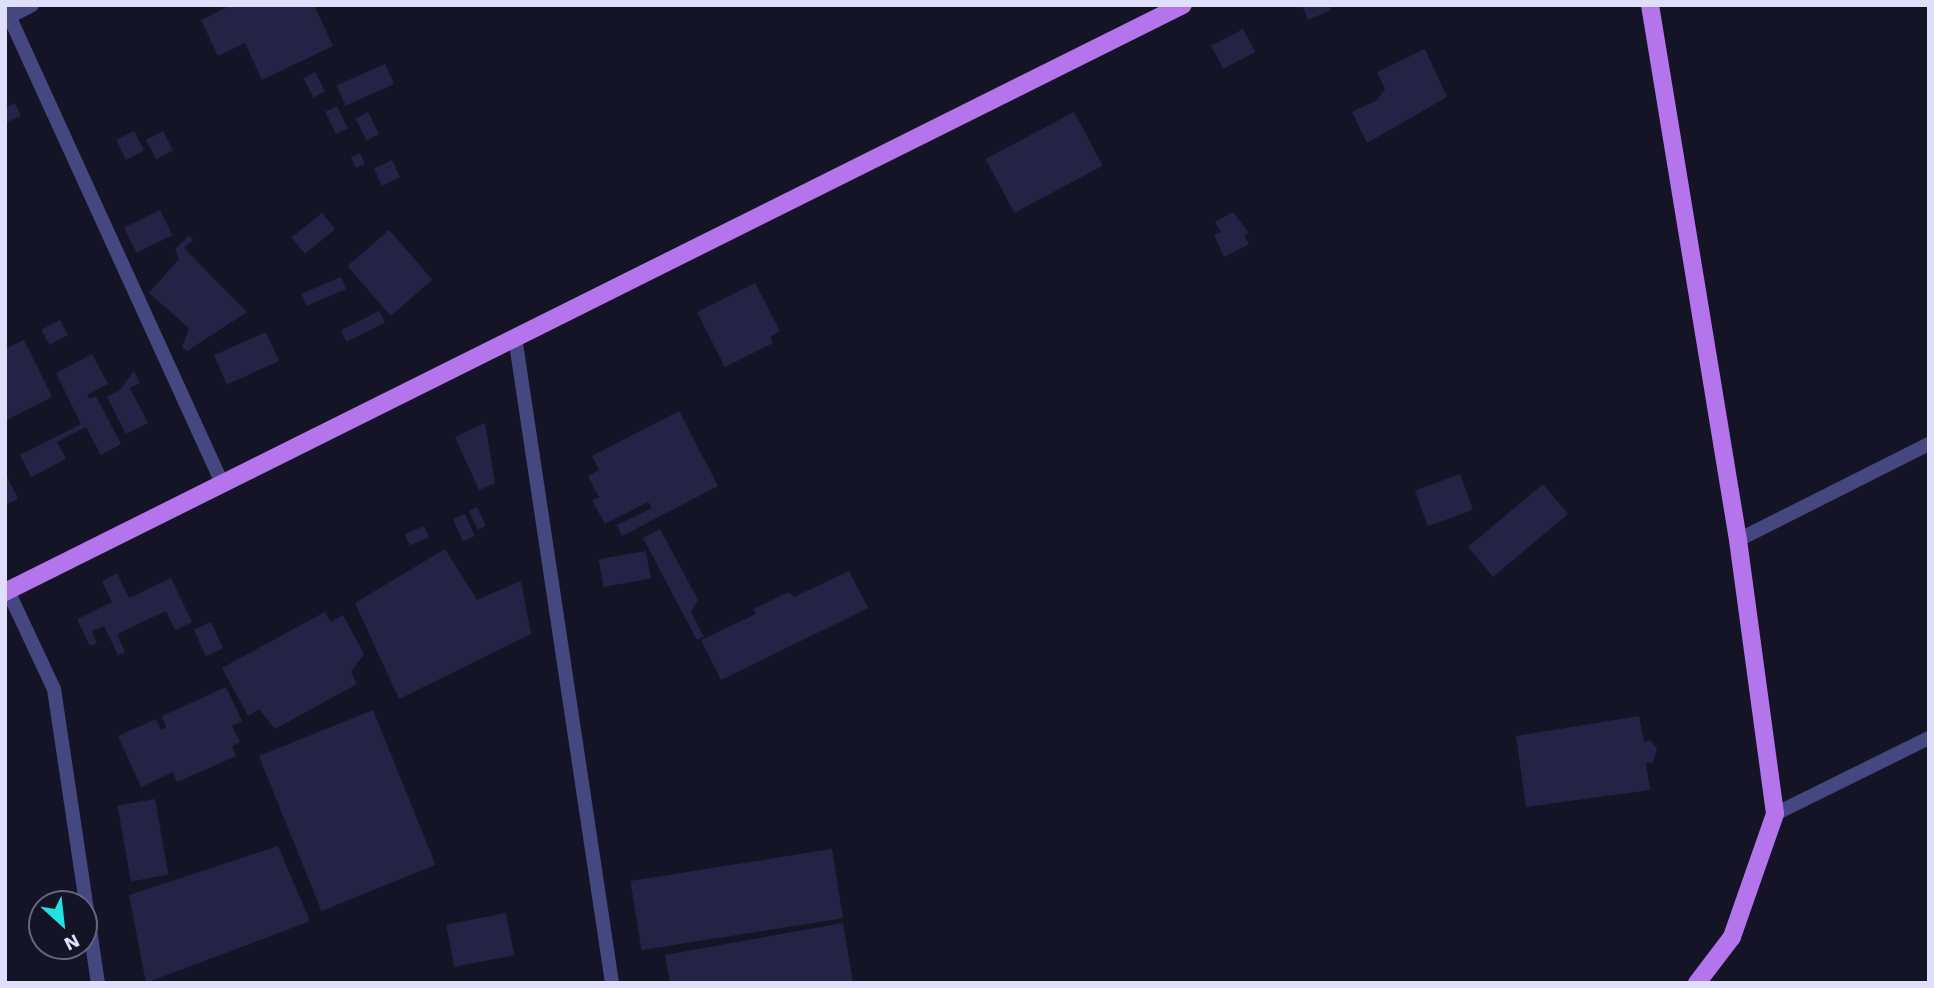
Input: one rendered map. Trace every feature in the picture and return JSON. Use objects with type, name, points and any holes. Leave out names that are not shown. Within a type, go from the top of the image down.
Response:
[{"type":"main road","points":[[7,591],[1183,5]]},
{"type":"main road","points":[[1650,5],[1738,540],[1775,814],[1732,937],[1697,983]]},
{"type":"street","points":[[32,5],[7,14],[222,483]]},
{"type":"street","points":[[514,337],[612,983]]},
{"type":"street","points":[[1738,540],[1929,444]]},
{"type":"street","points":[[7,591],[54,689],[98,983]]},
{"type":"street","points":[[1775,814],[1929,738]]},
{"type":"building","points":[[231,5],[314,5],[333,46],[262,80],[245,43],[218,56],[201,20]]},
{"type":"building","points":[[1302,5],[1328,5],[1331,10],[1308,20]]},
{"type":"building","points":[[1243,29],[1255,52],[1223,69],[1211,46]]},
{"type":"building","points":[[1425,49],[1447,97],[1367,143],[1352,112],[1377,100],[1385,89],[1377,72]]},
{"type":"building","points":[[385,64],[394,84],[346,106],[337,86]]},
{"type":"building","points":[[315,72],[325,92],[313,98],[303,78]]},
{"type":"building","points":[[15,103],[21,116],[5,123],[5,108]]},
{"type":"building","points":[[337,106],[348,128],[336,134],[325,112]]},
{"type":"building","points":[[368,112],[379,134],[366,141],[355,118]]},
{"type":"building","points":[[1074,112],[1103,166],[1014,213],[986,159]]},
{"type":"building","points":[[134,131],[144,151],[126,160],[116,140]]},
{"type":"building","points":[[163,131],[173,151],[156,159],[146,140]]},
{"type":"building","points":[[360,153],[365,164],[356,168],[351,157]]},
{"type":"building","points":[[392,160],[400,177],[382,186],[374,168]]},
{"type":"building","points":[[160,210],[172,235],[136,253],[124,228]]},
{"type":"building","points":[[1233,212],[1249,233],[1244,235],[1249,244],[1224,257],[1214,235],[1221,232],[1215,222]]},
{"type":"building","points":[[322,213],[335,229],[305,254],[292,238]]},
{"type":"building","points":[[389,230],[432,280],[391,316],[347,266]]},
{"type":"building","points":[[189,236],[193,240],[184,248],[247,312],[187,351],[182,347],[189,328],[149,293],[179,259],[175,249]]},
{"type":"building","points":[[341,277],[346,289],[306,306],[301,294]]},
{"type":"building","points":[[755,283],[780,331],[770,337],[773,343],[725,367],[697,312]]},
{"type":"building","points":[[379,311],[385,323],[347,342],[341,331]]},
{"type":"building","points":[[60,320],[68,335],[49,345],[41,330]]},
{"type":"building","points":[[266,332],[279,361],[227,384],[214,355]]},
{"type":"building","points":[[24,340],[52,397],[5,421],[5,349]]},
{"type":"building","points":[[92,354],[108,384],[87,395],[89,399],[96,396],[121,444],[101,455],[86,427],[57,442],[66,459],[31,477],[20,455],[81,424],[56,373]]},
{"type":"building","points":[[134,371],[140,383],[130,388],[148,423],[126,434],[107,397],[120,390]]},
{"type":"building","points":[[679,411],[718,486],[622,536],[617,525],[652,508],[648,502],[605,524],[592,500],[599,497],[588,476],[599,470],[592,456]]},
{"type":"building","points":[[485,423],[495,483],[479,490],[455,437]]},
{"type":"building","points":[[5,473],[18,499],[5,505]]},
{"type":"building","points":[[1460,474],[1473,510],[1428,526],[1415,490]]},
{"type":"building","points":[[1543,484],[1568,514],[1493,577],[1468,547]]},
{"type":"building","points":[[477,507],[486,526],[478,530],[469,511]]},
{"type":"building","points":[[465,514],[475,536],[463,541],[453,519]]},
{"type":"building","points":[[424,526],[429,537],[410,546],[405,535]]},
{"type":"building","points":[[660,529],[698,600],[691,612],[704,637],[697,640],[643,538]]},
{"type":"building","points":[[445,549],[477,600],[521,581],[531,634],[399,699],[355,603]]},
{"type":"building","points":[[646,551],[651,579],[604,587],[599,559]]},
{"type":"building","points":[[849,571],[868,608],[721,680],[701,640],[756,614],[753,609],[789,592],[794,597]]},
{"type":"building","points":[[117,573],[129,598],[171,578],[192,622],[175,630],[166,611],[117,634],[125,652],[118,655],[104,626],[92,631],[97,643],[90,646],[77,619],[112,602],[102,581]]},
{"type":"building","points":[[325,612],[331,622],[343,615],[364,654],[351,672],[357,684],[275,729],[259,709],[248,716],[222,668]]},
{"type":"building","points":[[211,622],[223,648],[206,656],[194,630]]},
{"type":"building","points":[[226,687],[242,721],[232,726],[240,742],[232,746],[236,756],[177,782],[173,772],[141,787],[118,736],[156,719],[161,730],[166,727],[162,716]]},
{"type":"building","points":[[373,710],[436,865],[322,911],[259,756]]},
{"type":"building","points":[[1639,716],[1644,742],[1650,740],[1657,749],[1653,762],[1646,763],[1650,790],[1526,807],[1516,736]]},
{"type":"building","points":[[155,799],[168,875],[131,881],[118,806]]},
{"type":"building","points":[[278,846],[310,921],[146,983],[129,895]]},
{"type":"building","points":[[832,849],[843,918],[641,950],[631,881]]},
{"type":"building","points":[[506,913],[514,955],[454,967],[446,925]]},
{"type":"building","points":[[843,923],[853,983],[670,983],[665,955]]}]
